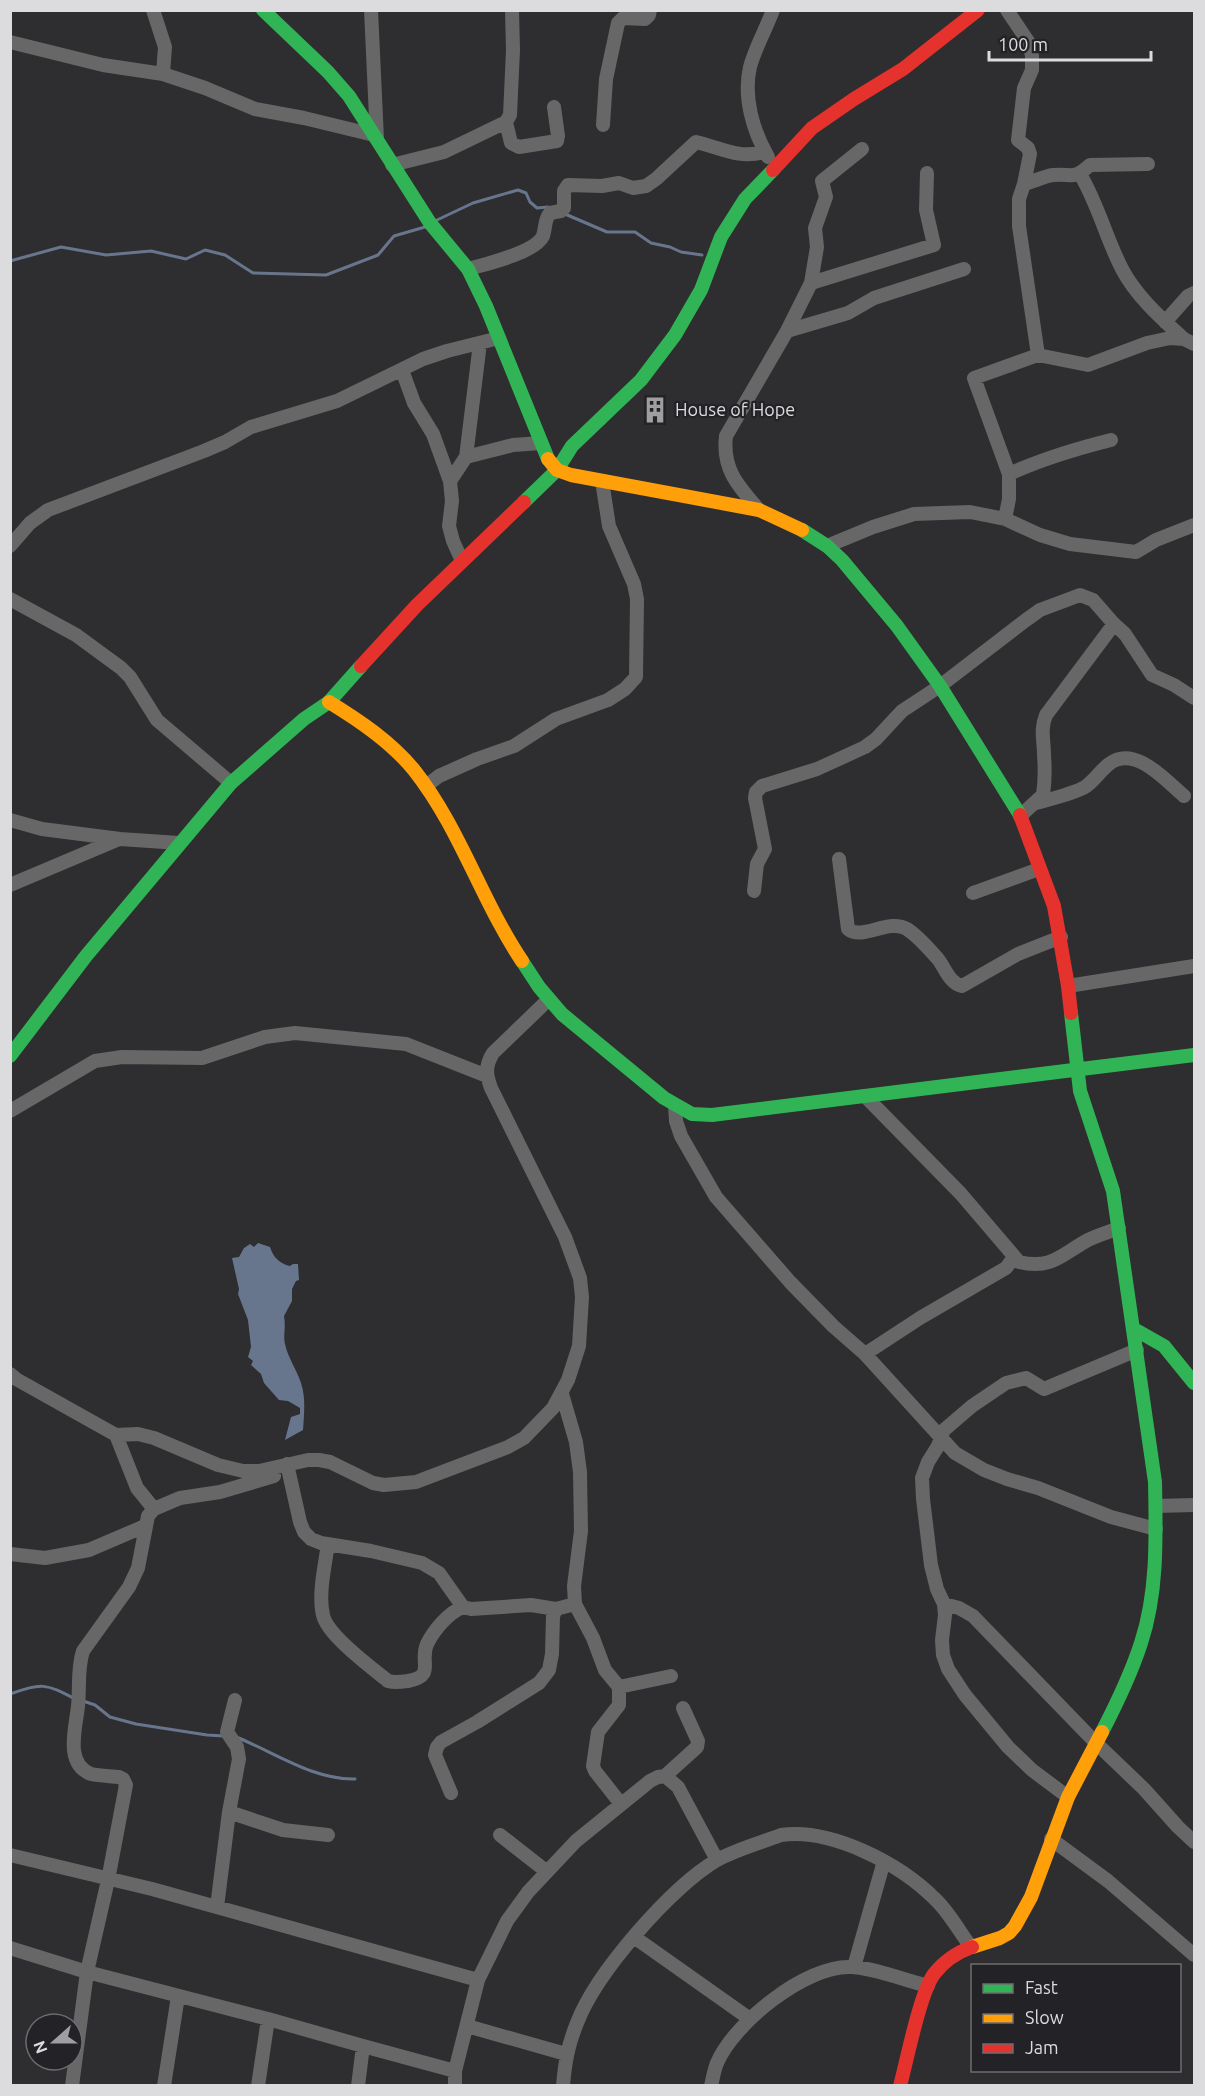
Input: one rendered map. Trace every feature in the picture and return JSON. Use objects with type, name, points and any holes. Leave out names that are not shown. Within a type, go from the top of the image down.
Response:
[{"type":"street","points":[[153,10],[165,47],[163,74]]},
{"type":"street","points":[[263,10],[328,72],[349,96],[430,223],[468,269],[499,338],[547,457],[556,470],[571,475],[759,510],[800,529],[827,546],[842,560],[897,626],[940,686],[1020,816],[1054,906],[1068,986],[1076,1070],[1080,1091],[1113,1191],[1137,1350],[1152,1457],[1156,1506],[1152,1593],[1145,1630],[1133,1667],[1122,1694],[1068,1797],[1031,1897],[1009,1933],[961,1950],[946,1961],[933,1976],[928,1986],[900,2085]]},
{"type":"street","points":[[371,10],[376,138]]},
{"type":"street","points":[[392,165],[444,152],[506,122],[510,115],[512,10]]},
{"type":"street","points":[[603,125],[606,78],[618,23],[623,18],[645,19],[650,15],[650,10]]},
{"type":"street","points":[[773,10],[749,70],[750,115],[765,152],[774,166]]},
{"type":"street","points":[[10,1056],[86,956],[231,783],[297,725],[329,702],[417,605],[556,470],[572,446],[641,380],[675,335],[700,290],[712,257],[733,216],[774,166],[825,118],[903,69],[978,10]]},
{"type":"street","points":[[1007,10],[1029,43],[1032,56],[1032,70],[1024,88],[1018,140],[1028,148],[1030,154],[1019,199],[1019,226],[1038,355]]},
{"type":"street","points":[[10,42],[103,65],[163,74],[205,88],[255,109],[304,118],[376,138]]},
{"type":"street","points":[[506,122],[511,142],[519,147],[557,141],[554,107]]},
{"type":"street","points":[[468,269],[534,245],[543,236],[545,218],[550,213],[561,211],[564,208],[564,191],[568,185],[602,186],[619,183],[633,188],[646,186],[696,142],[733,154],[765,152]]},
{"type":"street","points":[[759,510],[734,480],[724,450],[726,436],[787,331],[811,283],[817,247],[815,228],[826,197],[822,182],[862,149]]},
{"type":"street","points":[[1024,184],[1053,175],[1067,177],[1080,174],[1090,165],[1148,164]]},
{"type":"street","points":[[811,283],[934,245],[926,210],[927,172]]},
{"type":"street","points":[[1080,174],[1087,185],[1122,269],[1137,293],[1165,322],[1189,342]]},
{"type":"street","points":[[787,331],[848,313],[874,298],[964,269]]},
{"type":"street","points":[[1165,322],[1188,296],[1194,293]]},
{"type":"street","points":[[10,546],[30,523],[48,510],[204,451],[250,427],[337,401],[423,359],[499,338]]},
{"type":"street","points":[[1005,519],[1009,499],[1009,474],[974,378],[1038,355],[1088,365],[1147,343],[1170,338],[1189,342]]},
{"type":"street","points":[[450,481],[466,457],[480,343]]},
{"type":"street","points":[[402,370],[414,403],[433,434],[450,481],[452,501],[449,525],[462,561]]},
{"type":"street","points":[[1009,474],[1032,463],[1111,440]]},
{"type":"street","points":[[466,457],[513,445],[541,443]]},
{"type":"street","points":[[426,786],[439,776],[514,746],[556,718],[608,700],[636,677],[637,599],[634,584],[609,526],[602,481]]},
{"type":"street","points":[[827,546],[873,527],[914,514],[970,512],[1005,519],[1040,535],[1070,544],[1136,552],[1156,540],[1194,525]]},
{"type":"street","points":[[754,891],[756,864],[765,849],[756,805],[756,792],[762,786],[817,769],[865,747],[876,739],[902,711],[940,686],[1040,610],[1080,596],[1094,600],[1125,634],[1152,675],[1167,681],[1194,698]]},
{"type":"street","points":[[10,599],[76,634],[121,668],[130,677],[158,720],[231,783]]},
{"type":"street","points":[[1020,816],[1043,795],[1044,753],[1041,738],[1046,716],[1114,624]]},
{"type":"street","points":[[329,702],[383,738],[413,768],[464,851],[503,930],[548,1000],[675,1106],[692,1114],[712,1115],[1194,1055]]},
{"type":"street","points":[[1034,804],[1084,787],[1110,763],[1123,758],[1137,760],[1155,771],[1184,796]]},
{"type":"street","points":[[10,820],[42,829],[120,839],[180,843]]},
{"type":"street","points":[[10,885],[120,839]]},
{"type":"street","points":[[839,859],[848,929],[857,933],[892,926],[906,929],[938,959],[959,986],[1018,954],[1061,938]]},
{"type":"street","points":[[973,893],[1039,869]]},
{"type":"street","points":[[1068,986],[1194,966]]},
{"type":"street","points":[[12,1382],[116,1435],[138,1434],[154,1438],[218,1465],[243,1471],[259,1471],[308,1460],[330,1462],[374,1483],[384,1485],[425,1480],[508,1447],[524,1438],[542,1421],[562,1394],[574,1365],[579,1346],[582,1297],[580,1278],[566,1237],[487,1076],[487,1063],[493,1053],[548,1000]]},
{"type":"street","points":[[10,1111],[95,1061],[122,1057],[202,1058],[280,1033],[406,1044],[487,1076]]},
{"type":"street","points":[[865,1096],[962,1194],[1019,1262],[1030,1265],[1051,1263],[1090,1239],[1119,1228]]},
{"type":"street","points":[[675,1106],[676,1121],[681,1136],[716,1197],[790,1282],[833,1326],[865,1354],[955,1454],[984,1470],[1038,1488],[1111,1518],[1156,1529]]},
{"type":"street","points":[[865,1354],[920,1318],[1006,1268],[1014,1257]]},
{"type":"street","points":[[1134,1329],[1164,1347],[1194,1383]]},
{"type":"street","points":[[1068,1797],[1019,1759],[965,1695],[948,1669],[943,1655],[942,1640],[944,1604],[937,1589],[931,1565],[922,1478],[944,1430],[972,1406],[1005,1383],[1026,1378],[1044,1389],[1137,1350]]},
{"type":"street","points":[[562,1394],[576,1442],[580,1472],[581,1521],[574,1586],[575,1604],[593,1638],[605,1670],[619,1687],[620,1705],[598,1732],[593,1766],[621,1804]]},
{"type":"street","points":[[116,1435],[137,1488],[154,1509]]},
{"type":"street","points":[[72,2085],[87,1972],[126,1785],[119,1777],[90,1773],[76,1758],[73,1750],[79,1669],[83,1651],[129,1587],[144,1547],[148,1516],[154,1509],[180,1498],[220,1492],[275,1475],[287,1464]]},
{"type":"street","points":[[287,1464],[300,1522],[304,1532],[311,1539],[422,1563],[439,1573],[463,1607],[471,1609],[531,1605],[556,1609],[575,1604]]},
{"type":"street","points":[[1156,1506],[1194,1505]]},
{"type":"street","points":[[10,1554],[56,1557],[89,1550],[145,1526]]},
{"type":"street","points":[[328,1544],[323,1580],[323,1617],[349,1648],[388,1681],[395,1683],[417,1679],[423,1675],[427,1644],[449,1615],[463,1607]]},
{"type":"street","points":[[944,1604],[959,1608],[972,1617],[1194,1842]]},
{"type":"street","points":[[451,1793],[435,1755],[437,1747],[441,1742],[539,1683],[549,1670],[552,1654],[553,1616],[556,1609]]},
{"type":"street","points":[[619,1687],[671,1676]]},
{"type":"street","points":[[217,1907],[229,1812],[239,1759],[237,1747],[228,1735],[235,1700]]},
{"type":"street","points":[[455,2085],[456,2071],[478,1980],[507,1921],[546,1871],[576,1841],[650,1781],[665,1776],[697,1747],[698,1741],[683,1708]]},
{"type":"street","points":[[665,1776],[678,1786],[717,1860]]},
{"type":"street","points":[[229,1812],[283,1830],[328,1834]]},
{"type":"street","points":[[563,2085],[566,2054],[578,2021],[599,1982],[634,1937],[688,1882],[717,1860],[772,1838],[792,1834],[824,1838],[846,1844],[884,1861],[936,1899],[971,1947]]},
{"type":"street","points":[[500,1835],[546,1871]]},
{"type":"street","points":[[1051,1839],[1108,1881],[1194,1955]]},
{"type":"street","points":[[10,1855],[152,1889],[478,1980]]},
{"type":"street","points":[[854,1966],[884,1861]]},
{"type":"street","points":[[634,1937],[750,2019]]},
{"type":"street","points":[[10,1948],[87,1972],[456,2071]]},
{"type":"street","points":[[711,2085],[717,2062],[750,2019],[773,1997],[816,1974],[854,1966],[928,1986]]},
{"type":"street","points":[[164,2085],[178,1996]]},
{"type":"street","points":[[258,2085],[268,2019]]},
{"type":"street","points":[[467,2026],[566,2054]]},
{"type":"street","points":[[358,2085],[363,2046]]},
{"type":"water","points":[[258,1243],[270,1247],[275,1257],[283,1264],[290,1266],[298,1264],[299,1280],[292,1289],[292,1301],[284,1316],[284,1338],[286,1349],[303,1389],[303,1430],[285,1440],[291,1417],[300,1414],[300,1408],[288,1401],[279,1400],[264,1383],[261,1374],[251,1365],[253,1361],[248,1357],[251,1347],[248,1320],[238,1294],[239,1289],[232,1258],[239,1257],[244,1248],[250,1244],[254,1247]]},
{"type":"waterway","points":[[437,220],[473,203],[518,190],[526,193],[530,202],[537,208],[548,207]]},
{"type":"waterway","points":[[565,214],[607,232],[635,232],[651,243],[681,252],[702,255]]},
{"type":"waterway","points":[[10,261],[61,247],[106,255],[151,251],[186,259],[205,250],[225,255],[253,273],[326,275],[378,255],[394,236],[425,227]]},
{"type":"waterway","points":[[10,1694],[43,1686],[75,1699]]},
{"type":"waterway","points":[[83,1701],[95,1705],[110,1717],[136,1724],[224,1736]]},
{"type":"waterway","points":[[236,1737],[309,1770],[339,1778],[355,1779]]},
{"type":"traffic: fast","points":[[263,10],[328,72],[349,96],[430,223],[468,269],[486,306],[548,459]]},
{"type":"traffic: fast","points":[[524,502],[557,470],[572,446],[641,380],[675,335],[701,290],[721,237],[745,199],[773,170]]},
{"type":"traffic: fast","points":[[802,530],[827,546],[842,560],[897,626],[940,686],[1020,815]]},
{"type":"traffic: fast","points":[[10,1056],[86,956],[231,783],[304,719],[329,702],[361,666]]},
{"type":"traffic: fast","points":[[522,961],[539,987],[562,1014],[664,1098],[692,1114],[712,1115],[1194,1055]]},
{"type":"traffic: fast","points":[[1071,1013],[1080,1091],[1113,1191],[1155,1482],[1155,1563],[1147,1624],[1128,1677],[1102,1732]]},
{"type":"traffic: fast","points":[[1134,1329],[1164,1346],[1194,1383]]},
{"type":"traffic: slow","points":[[548,459],[557,470],[571,475],[759,510],[802,530]]},
{"type":"traffic: slow","points":[[329,702],[374,733],[414,770],[445,816],[494,914],[522,961]]},
{"type":"traffic: slow","points":[[972,1947],[1000,1938],[1015,1926],[1031,1897],[1068,1797],[1102,1732]]},
{"type":"traffic: jam","points":[[773,170],[812,128],[903,69],[978,10]]},
{"type":"traffic: jam","points":[[361,666],[417,605],[524,502]]},
{"type":"traffic: jam","points":[[1020,815],[1054,906],[1071,1013]]},
{"type":"traffic: jam","points":[[900,2086],[919,2011],[929,1983],[938,1969],[947,1961],[972,1947]]},
{"type":"place","name":"House of Hope","points":[[655,410]]}]
